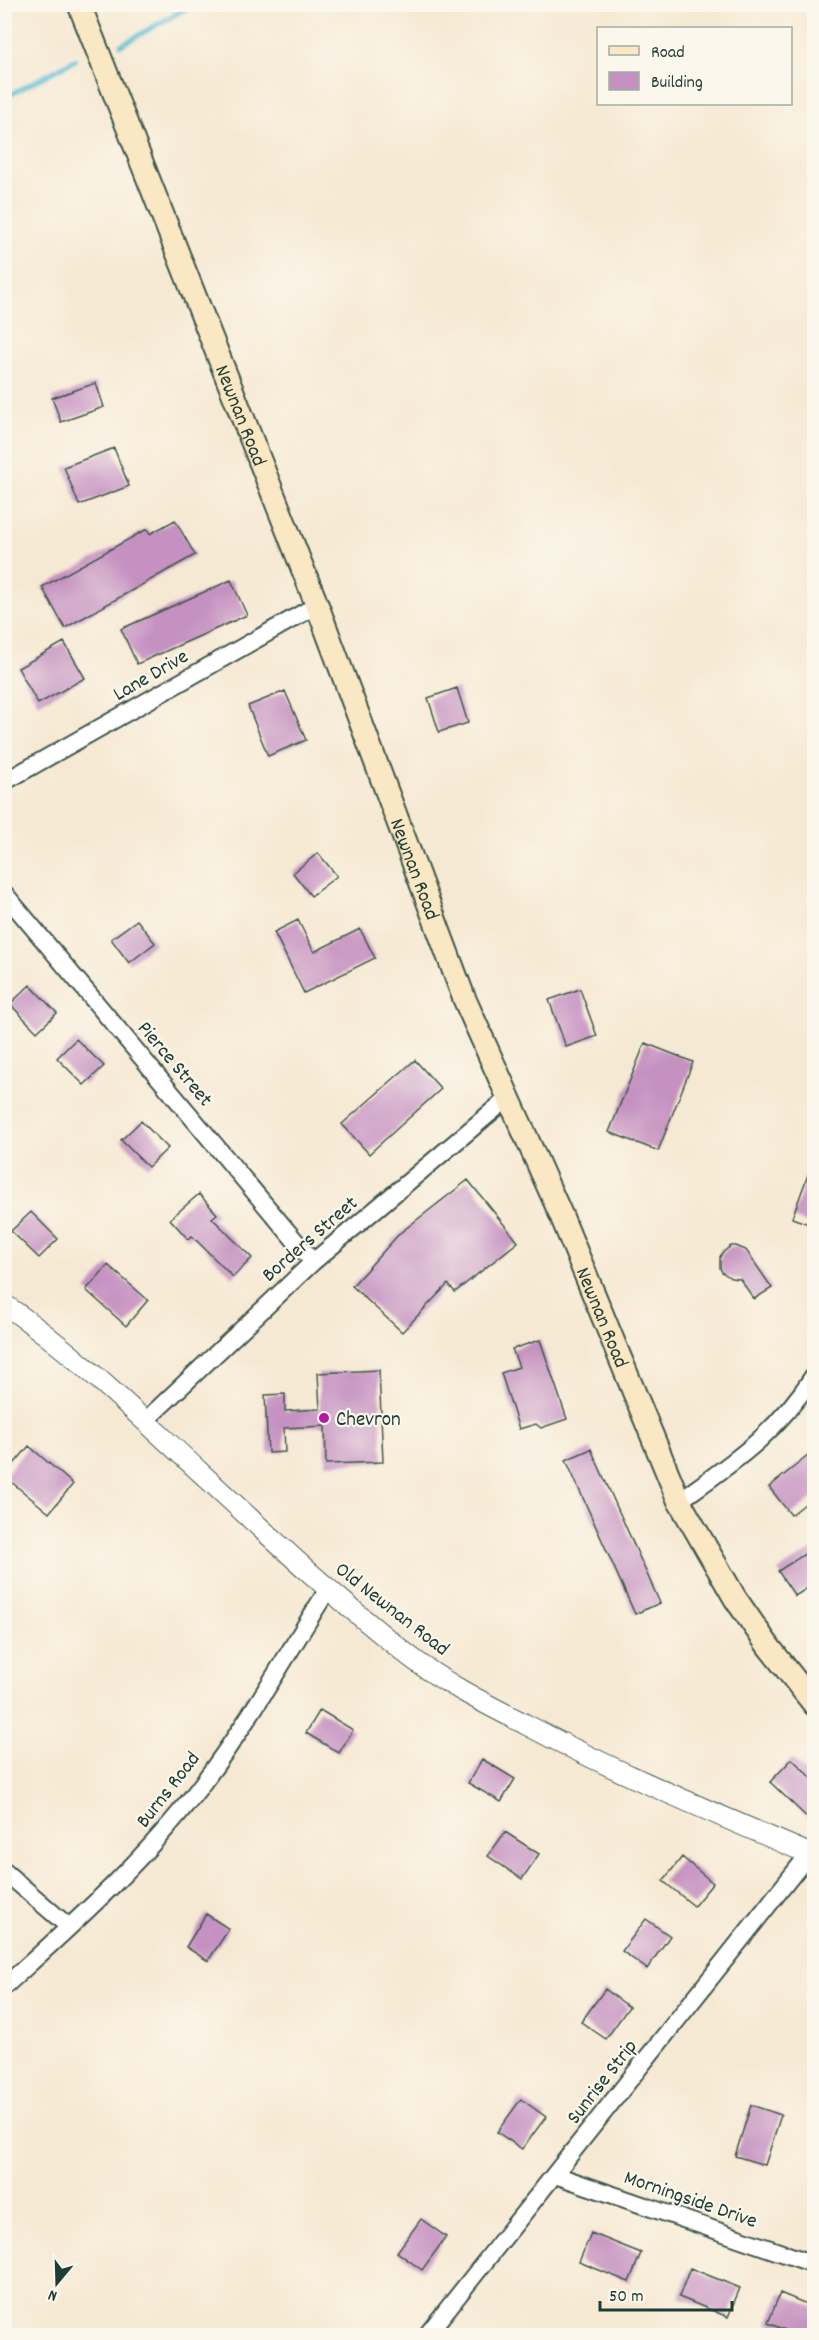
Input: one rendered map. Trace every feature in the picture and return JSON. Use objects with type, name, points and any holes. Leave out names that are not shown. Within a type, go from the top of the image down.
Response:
[{"type":"main road","name":"Newnan Road","points":[[79,4],[317,605],[464,998],[561,1215],[679,1501],[735,1598],[769,1647],[814,1704]]},
{"type":"street","name":"Lane Drive","points":[[4,782],[317,605]]},
{"type":"street","name":"Pierce Street","points":[[4,893],[313,1262]]},
{"type":"street","name":"Borders Street","points":[[146,1420],[313,1262],[508,1098]]},
{"type":"street","name":"Old Newnan Road","points":[[4,1304],[35,1325],[146,1420],[328,1589],[411,1658],[481,1701],[554,1740],[666,1794],[812,1855]]},
{"type":"street","points":[[679,1501],[740,1458],[768,1434],[796,1403],[814,1376]]},
{"type":"street","name":"Burns Road","points":[[4,1987],[142,1857],[199,1788],[244,1724],[328,1589]]},
{"type":"street","name":"Sunrise Strip","points":[[426,2336],[812,1855]]},
{"type":"street","points":[[4,1871],[69,1927]]},
{"type":"street","name":"Morningside Drive","points":[[559,2170],[561,2177],[814,2264]]},
{"type":"building","points":[[96,383],[104,407],[61,422],[52,398]]},
{"type":"building","points":[[114,448],[129,486],[79,505],[64,467]]},
{"type":"building","points":[[175,520],[195,555],[65,628],[42,587],[147,529],[150,534]]},
{"type":"building","points":[[231,580],[247,615],[137,664],[121,629]]},
{"type":"building","points":[[64,642],[85,678],[38,704],[18,668]]},
{"type":"building","points":[[457,688],[468,723],[439,732],[428,698]]},
{"type":"building","points":[[285,691],[306,740],[268,756],[248,706]]},
{"type":"building","points":[[318,853],[337,876],[311,896],[293,873]]},
{"type":"building","points":[[137,920],[155,943],[129,963],[111,939]]},
{"type":"building","points":[[298,920],[314,952],[360,929],[375,958],[304,993],[274,932]]},
{"type":"building","points":[[30,985],[57,1013],[37,1032],[10,1004]]},
{"type":"building","points":[[580,989],[597,1036],[566,1047],[549,1000]]},
{"type":"building","points":[[76,1039],[104,1066],[84,1085],[57,1058]]},
{"type":"building","points":[[645,1043],[693,1062],[658,1151],[609,1132]]},
{"type":"building","points":[[415,1060],[441,1089],[369,1154],[342,1124]]},
{"type":"building","points":[[141,1121],[168,1148],[148,1167],[121,1140]]},
{"type":"building","points":[[814,1162],[814,1226],[792,1218]]},
{"type":"building","points":[[468,1180],[518,1242],[455,1292],[448,1284],[402,1332],[352,1286],[400,1233]]},
{"type":"building","points":[[199,1194],[217,1214],[212,1218],[252,1258],[233,1277],[192,1236],[188,1239],[170,1219]]},
{"type":"building","points":[[31,1212],[58,1239],[39,1258],[11,1231]]},
{"type":"building","points":[[731,1246],[746,1250],[772,1288],[754,1299],[740,1279],[731,1278],[722,1272],[720,1257]]},
{"type":"building","points":[[108,1265],[148,1300],[126,1326],[86,1290]]},
{"type":"building","points":[[540,1340],[567,1419],[541,1428],[536,1424],[519,1429],[501,1373],[519,1367],[512,1349]]},
{"type":"building","name":"Chevron","points":[[379,1370],[383,1462],[326,1464],[325,1426],[284,1428],[285,1452],[268,1453],[265,1395],[285,1394],[285,1411],[320,1409],[318,1373]]},
{"type":"building","points":[[29,1446],[73,1484],[49,1513],[4,1476]]},
{"type":"building","points":[[591,1449],[660,1603],[635,1614],[566,1460]]},
{"type":"building","points":[[814,1451],[814,1497],[791,1515],[769,1487]]},
{"type":"building","points":[[814,1548],[814,1584],[795,1596],[778,1571]]},
{"type":"building","points":[[320,1710],[353,1730],[339,1753],[306,1733]]},
{"type":"building","points":[[482,1759],[515,1779],[501,1802],[468,1783]]},
{"type":"building","points":[[792,1759],[814,1780],[814,1824],[770,1782]]},
{"type":"building","points":[[505,1832],[539,1854],[522,1879],[488,1856]]},
{"type":"building","points":[[682,1857],[713,1883],[694,1906],[663,1881]]},
{"type":"building","points":[[206,1914],[229,1929],[208,1961],[186,1947]]},
{"type":"building","points":[[646,1919],[670,1936],[647,1969],[622,1951]]},
{"type":"building","points":[[605,1989],[629,2007],[606,2039],[581,2022]]},
{"type":"building","points":[[521,2099],[546,2117],[522,2149],[497,2132]]},
{"type":"building","points":[[751,2105],[781,2115],[765,2165],[735,2156]]},
{"type":"building","points":[[421,2219],[446,2237],[422,2270],[397,2252]]},
{"type":"building","points":[[591,2233],[641,2253],[629,2282],[579,2262]]},
{"type":"building","points":[[690,2268],[740,2288],[728,2317],[679,2297]]},
{"type":"building","points":[[780,2293],[814,2307],[814,2336],[800,2336],[768,2323]]},
{"type":"waterway","points":[[121,45],[194,4]]},
{"type":"waterway","points":[[4,98],[75,60]]},
{"type":"place","name":"Chevron","points":[[324,1418]]}]
